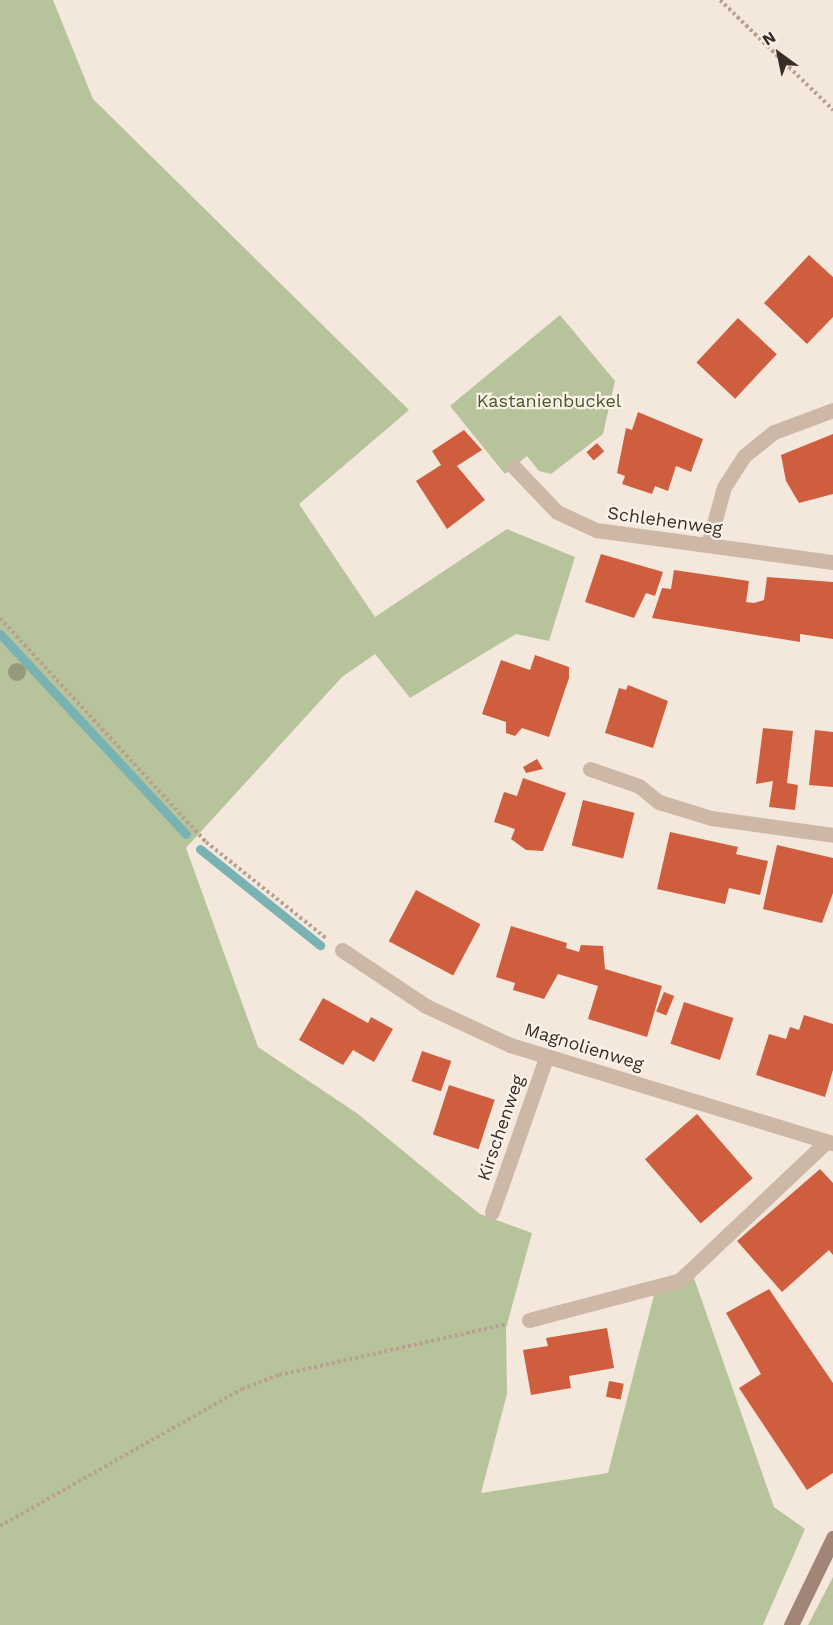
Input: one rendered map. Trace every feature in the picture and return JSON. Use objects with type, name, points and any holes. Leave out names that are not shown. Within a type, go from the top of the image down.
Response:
[{"type":"main road","points":[[791,1625],[833,1538]]},
{"type":"street","points":[[708,545],[724,488],[744,456],[774,432],[833,411]]},
{"type":"street","name":"Schlehenweg","points":[[514,467],[544,500],[585,526],[833,562]]},
{"type":"street","points":[[590,770],[639,786],[659,802],[711,818],[833,835]]},
{"type":"street","name":"Magnolienweg","points":[[342,950],[426,1006],[546,1058],[830,1142]]},
{"type":"street","name":"Kirschenweg","points":[[492,1212],[546,1058]]},
{"type":"street","points":[[529,1320],[680,1280],[830,1142]]},
{"type":"path","points":[[720,0],[833,110]]},
{"type":"path","points":[[0,618],[206,842],[342,950]]},
{"type":"path","points":[[0,1526],[242,1389],[279,1375],[529,1320]]},
{"type":"green space","points":[[0,0],[53,0],[93,99],[409,410],[299,504],[375,617],[507,529],[575,557],[549,641],[516,634],[410,698],[375,654],[342,677],[186,848],[258,1047],[358,1114],[480,1214],[532,1233],[506,1328],[507,1394],[481,1493],[608,1473],[654,1295],[694,1278],[774,1507],[805,1529],[763,1625],[0,1625]]},
{"type":"green space","name":"Kastanienbuckel","points":[[560,315],[615,381],[603,434],[551,474],[539,471],[527,456],[505,474],[450,406]]},
{"type":"green space","points":[[833,1577],[833,1625],[808,1625]]},
{"type":"building","points":[[809,255],[833,277],[833,317],[807,344],[764,303]]},
{"type":"building","points":[[738,318],[777,354],[735,399],[696,363]]},
{"type":"building","points":[[638,412],[703,439],[691,472],[676,466],[668,491],[655,486],[652,494],[622,484],[625,476],[617,473],[626,428],[632,430]]},
{"type":"building","points":[[464,430],[482,450],[457,466],[485,500],[447,529],[416,481],[441,465],[432,451]]},
{"type":"building","points":[[833,434],[833,494],[799,503],[786,481],[781,455]]},
{"type":"building","points":[[597,443],[604,451],[594,460],[586,452]]},
{"type":"building","points":[[601,554],[663,572],[655,596],[646,593],[634,618],[585,602]]},
{"type":"building","points":[[674,570],[749,581],[746,602],[754,603],[764,600],[767,577],[833,582],[833,639],[800,634],[800,642],[652,618],[662,588],[671,589]]},
{"type":"building","points":[[535,655],[569,667],[569,678],[549,737],[522,728],[515,736],[506,733],[506,722],[482,714],[501,660],[530,670]]},
{"type":"building","points":[[628,685],[668,701],[653,748],[605,733],[619,688],[626,690]]},
{"type":"building","points":[[763,728],[793,731],[787,783],[798,785],[795,810],[769,807],[773,781],[756,784]]},
{"type":"building","points":[[815,730],[833,732],[833,787],[809,785]]},
{"type":"building","points":[[537,759],[543,769],[526,773],[523,767]]},
{"type":"building","points":[[523,778],[566,793],[543,851],[526,850],[511,839],[515,829],[494,822],[504,792],[517,796]]},
{"type":"building","points":[[583,800],[634,813],[623,858],[572,846]]},
{"type":"building","points":[[670,832],[738,847],[736,854],[768,861],[760,895],[729,888],[725,904],[657,889]]},
{"type":"building","points":[[777,845],[833,858],[833,893],[822,923],[763,909]]},
{"type":"building","points":[[416,890],[480,924],[453,975],[389,941]]},
{"type":"building","points":[[511,926],[567,943],[566,948],[579,952],[581,945],[603,946],[605,969],[662,986],[647,1037],[588,1019],[598,986],[558,974],[544,999],[513,990],[515,983],[496,977]]},
{"type":"building","points":[[664,992],[674,996],[666,1016],[656,1011]]},
{"type":"building","points":[[323,998],[368,1023],[371,1017],[393,1029],[374,1062],[353,1050],[343,1065],[299,1040]]},
{"type":"building","points":[[684,1002],[733,1018],[720,1060],[670,1044]]},
{"type":"building","points":[[804,1015],[833,1024],[833,1070],[825,1097],[756,1075],[769,1034],[786,1039],[790,1027],[799,1030]]},
{"type":"building","points":[[422,1051],[451,1061],[441,1091],[412,1081]]},
{"type":"building","points":[[449,1085],[495,1100],[479,1149],[433,1134]]},
{"type":"building","points":[[697,1114],[753,1178],[701,1223],[645,1159]]},
{"type":"building","points":[[820,1169],[833,1183],[833,1255],[829,1250],[782,1292],[737,1241]]},
{"type":"building","points":[[769,1289],[833,1383],[833,1473],[807,1490],[739,1388],[761,1374],[726,1313]]},
{"type":"building","points":[[607,1328],[614,1368],[569,1376],[571,1388],[531,1395],[523,1350],[548,1346],[546,1338]]},
{"type":"building","points":[[609,1381],[624,1384],[621,1400],[606,1397]]},
{"type":"waterway","points":[[0,634],[186,834]]},
{"type":"waterway","points":[[200,849],[320,945]]}]
